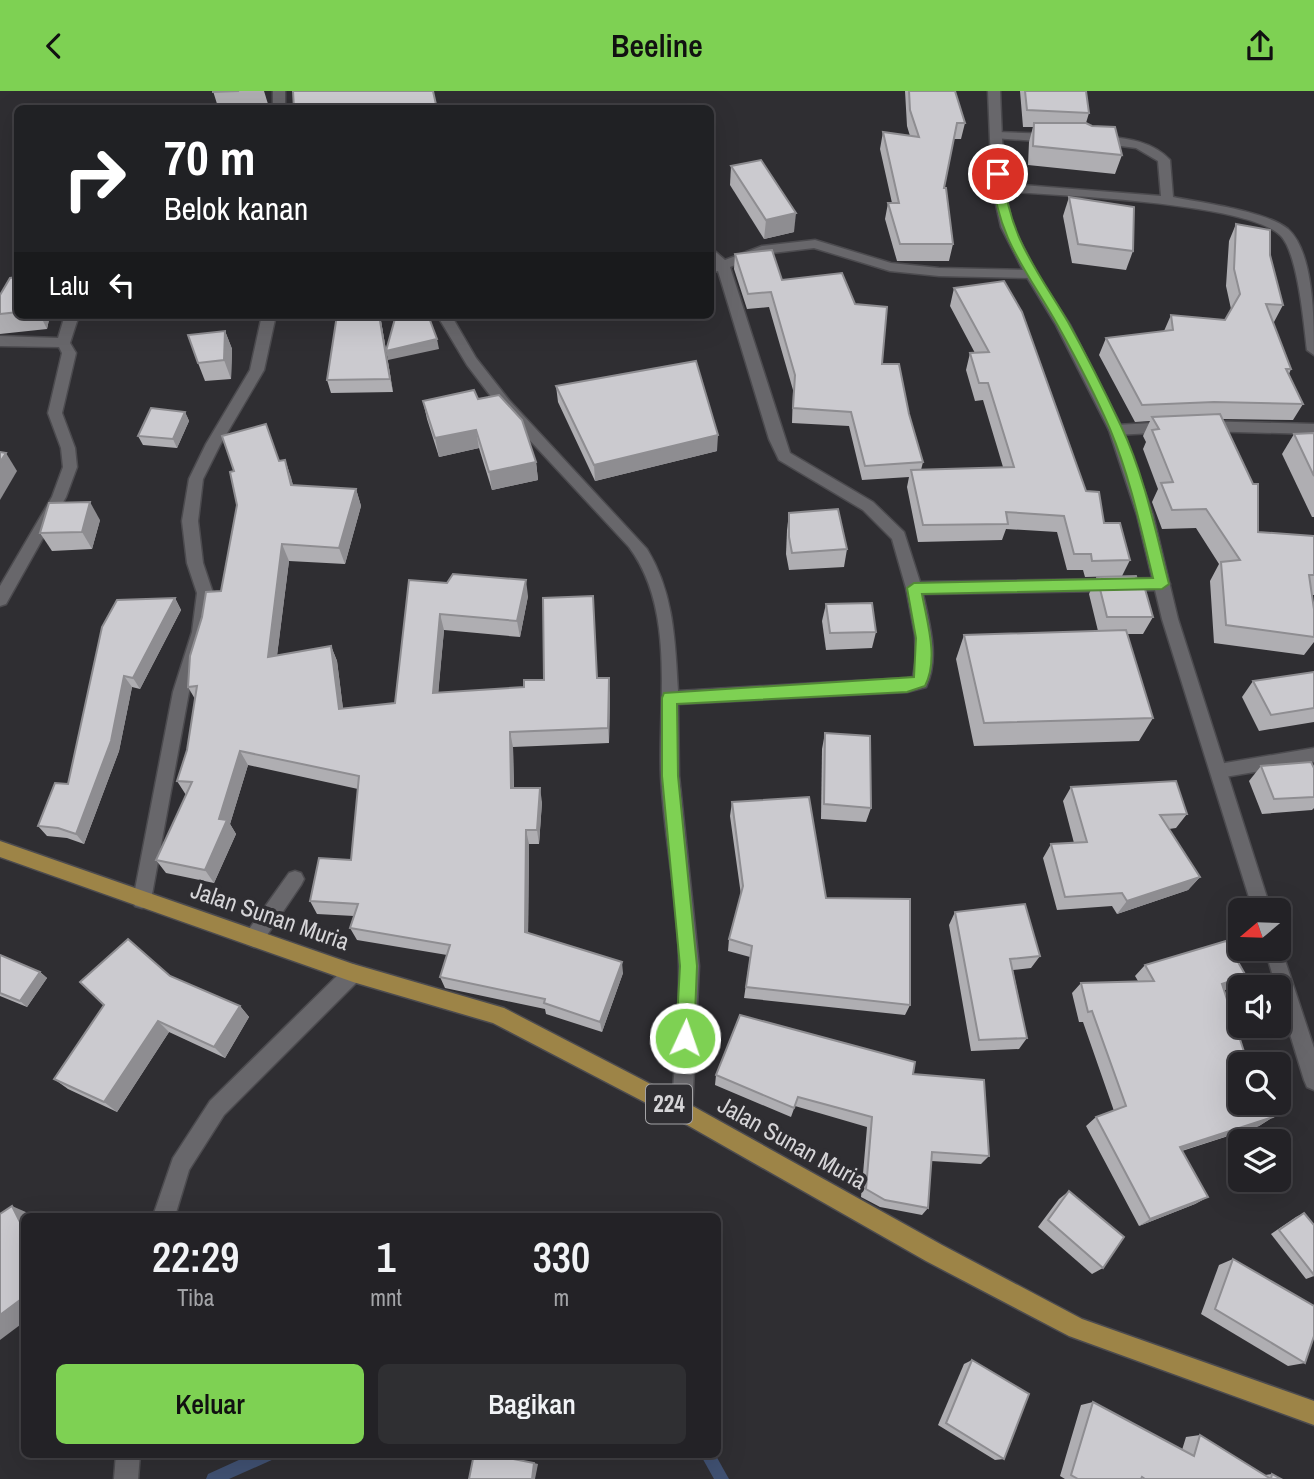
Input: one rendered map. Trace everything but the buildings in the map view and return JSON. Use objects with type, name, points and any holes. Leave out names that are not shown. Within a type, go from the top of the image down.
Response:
[{"type":"main road","name":"Jalan Sunan Muria","points":[[0,849],[353,973],[497,1015],[682,1111],[934,1253],[1077,1328],[1314,1413]]},
{"type":"street","points":[[994,91],[998,187],[1007,227],[1031,274],[1063,325],[1116,430],[1145,515],[1162,584],[1258,898]]},
{"type":"street","points":[[997,136],[1062,138]]},
{"type":"street","points":[[1086,139],[1120,141],[1157,152],[1164,160],[1167,200]]},
{"type":"street","points":[[998,187],[1167,200],[1265,222],[1287,233],[1299,263],[1314,350]]},
{"type":"street","points":[[670,698],[907,685],[920,682],[924,673],[923,638],[914,588],[899,536],[859,499],[784,456],[717,267],[762,250],[815,244],[890,267],[939,272],[1031,274]]},
{"type":"street","points":[[0,600],[59,497],[69,467],[68,447],[55,413],[69,353],[63,343],[71,319]]},
{"type":"street","points":[[142,900],[181,692],[200,632],[205,593],[195,563],[190,521],[196,479],[213,444],[257,370],[268,319]]},
{"type":"street","points":[[446,319],[461,347],[520,424],[647,560],[661,600],[670,698],[670,776],[689,966],[682,1111]]},
{"type":"street","points":[[0,341],[63,343]]},
{"type":"street","points":[[1116,430],[1206,425],[1314,429]]},
{"type":"street","points":[[914,588],[1162,584]]},
{"type":"street","points":[[1219,771],[1314,755]]},
{"type":"street","points":[[254,939],[295,879]]},
{"type":"street","points":[[1278,961],[1314,1080]]},
{"type":"street","points":[[165,1213],[180,1165],[217,1108],[353,973]]},
{"type":"street","points":[[126,1479],[128,1458]]},
{"type":"waterway","points":[[213,1479],[260,1458]]},
{"type":"waterway","points":[[709,1458],[722,1479]]},
{"type":"route","points":[[685,1038],[689,966],[670,776],[670,698],[907,685],[920,682],[924,673],[923,638],[914,588],[1162,584],[1145,515],[1116,430],[1063,325],[1014,243],[1000,204],[998,174]]}]
